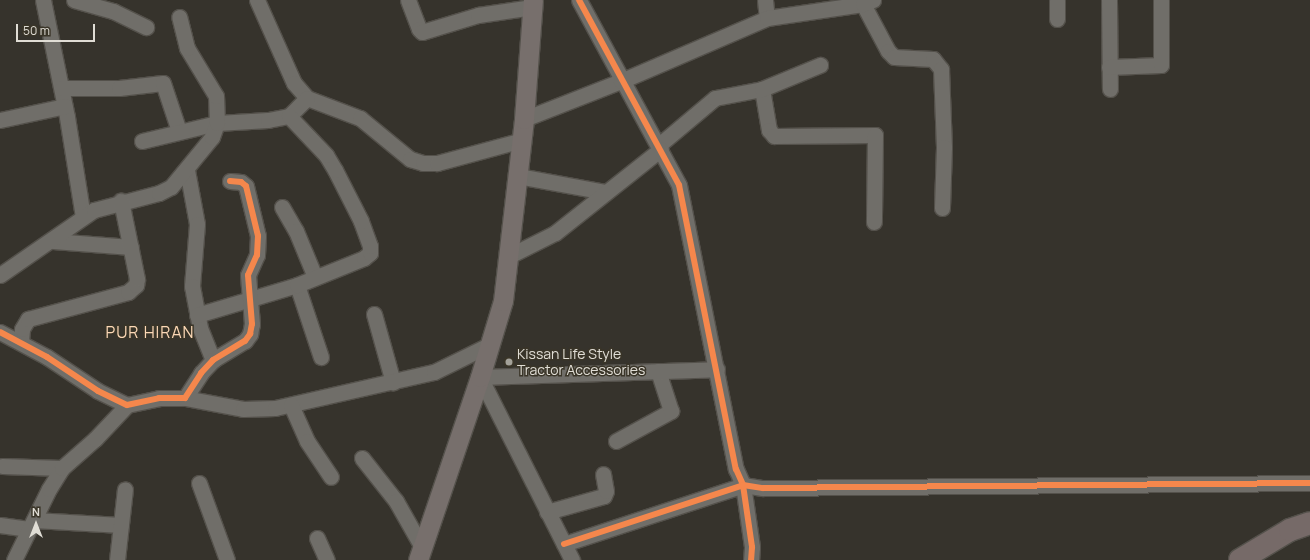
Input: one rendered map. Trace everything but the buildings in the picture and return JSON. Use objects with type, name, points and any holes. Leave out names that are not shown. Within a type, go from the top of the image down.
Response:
[{"type":"highway","points":[[1240,560],[1290,530],[1310,523]]},
{"type":"main road","points":[[420,554],[491,344],[503,301],[510,256],[522,140],[532,3]]},
{"type":"street","points":[[43,0],[62,88],[83,216]]},
{"type":"street","points":[[74,0],[113,11],[146,27]]},
{"type":"street","points":[[258,0],[294,83],[307,98],[360,118],[410,159],[423,163],[437,163],[522,140]]},
{"type":"street","points":[[408,0],[419,29],[422,32],[532,3]]},
{"type":"street","points":[[579,0],[621,81],[660,147],[679,185],[685,207],[736,469],[743,485],[752,546],[751,560]]},
{"type":"street","points":[[765,0],[768,18]]},
{"type":"street","points":[[1057,0],[1057,19]]},
{"type":"street","points":[[1109,0],[1110,89]]},
{"type":"street","points":[[1109,67],[1161,65],[1161,0]]},
{"type":"street","points":[[524,119],[621,81],[768,18],[804,6],[868,2],[888,51],[894,57],[933,59],[941,69],[944,147],[942,208]]},
{"type":"street","points":[[0,275],[53,241],[83,216],[94,210],[121,201],[159,193],[171,187],[187,170],[212,137],[217,123],[216,96],[187,48],[179,17]]},
{"type":"street","points":[[510,256],[555,233],[660,147],[715,98],[762,89],[820,65]]},
{"type":"street","points":[[62,88],[119,88],[163,84],[180,131]]},
{"type":"street","points":[[762,89],[769,130],[774,136],[875,135],[874,222]]},
{"type":"street","points":[[142,141],[217,123],[268,120],[289,116],[307,98]]},
{"type":"street","points":[[0,120],[65,106]]},
{"type":"street","points":[[197,315],[297,285],[364,258],[370,253],[370,246],[361,221],[329,160],[289,116]]},
{"type":"street","points":[[187,170],[197,224],[192,286],[197,315],[213,360]]},
{"type":"street","points":[[518,176],[606,192]]},
{"type":"street","points":[[185,398],[201,373],[213,360],[245,341],[250,334],[252,324],[248,275],[257,255],[258,236],[246,186],[241,182],[230,181]]},
{"type":"street","points":[[21,341],[22,329],[28,319],[133,290],[137,278],[121,201]]},
{"type":"street","points":[[282,207],[296,231],[315,278]]},
{"type":"street","points":[[53,241],[131,247]]},
{"type":"street","points":[[297,285],[321,357]]},
{"type":"street","points":[[374,314],[393,382]]},
{"type":"street","points":[[0,332],[21,341],[98,391],[127,405]]},
{"type":"street","points":[[14,560],[62,468],[95,438],[127,405],[159,398],[185,398],[243,409],[292,405],[434,372],[491,344]]},
{"type":"street","points":[[572,560],[480,377],[717,369]]},
{"type":"street","points":[[616,441],[671,411],[658,371]]},
{"type":"street","points":[[292,405],[307,441],[331,477]]},
{"type":"street","points":[[362,458],[396,500],[420,554]]},
{"type":"street","points":[[2,466],[62,468]]},
{"type":"street","points":[[547,512],[604,496],[606,491],[603,474]]},
{"type":"street","points":[[199,483],[228,560]]},
{"type":"street","points":[[564,544],[743,485],[763,488],[1310,483]]},
{"type":"street","points":[[117,560],[125,489]]},
{"type":"street","points":[[0,525],[121,525]]},
{"type":"street","points":[[317,538],[327,560]]},
{"type":"cycle path","points":[[579,0],[679,185],[736,469],[743,485],[752,547],[751,560]]},
{"type":"cycle path","points":[[0,332],[47,357],[98,391],[127,405],[159,398],[185,398],[201,373],[213,360],[245,341],[250,334],[252,324],[248,275],[257,255],[258,236],[246,186],[241,182],[230,181]]},
{"type":"cycle path","points":[[564,544],[743,485],[763,488],[1310,483]]},
{"type":"place","name":"Kissan Life Style Tractor Accessories","points":[[509,362]]},
{"type":"district","name":"PUR HIRAN","points":[[150,332]]}]
